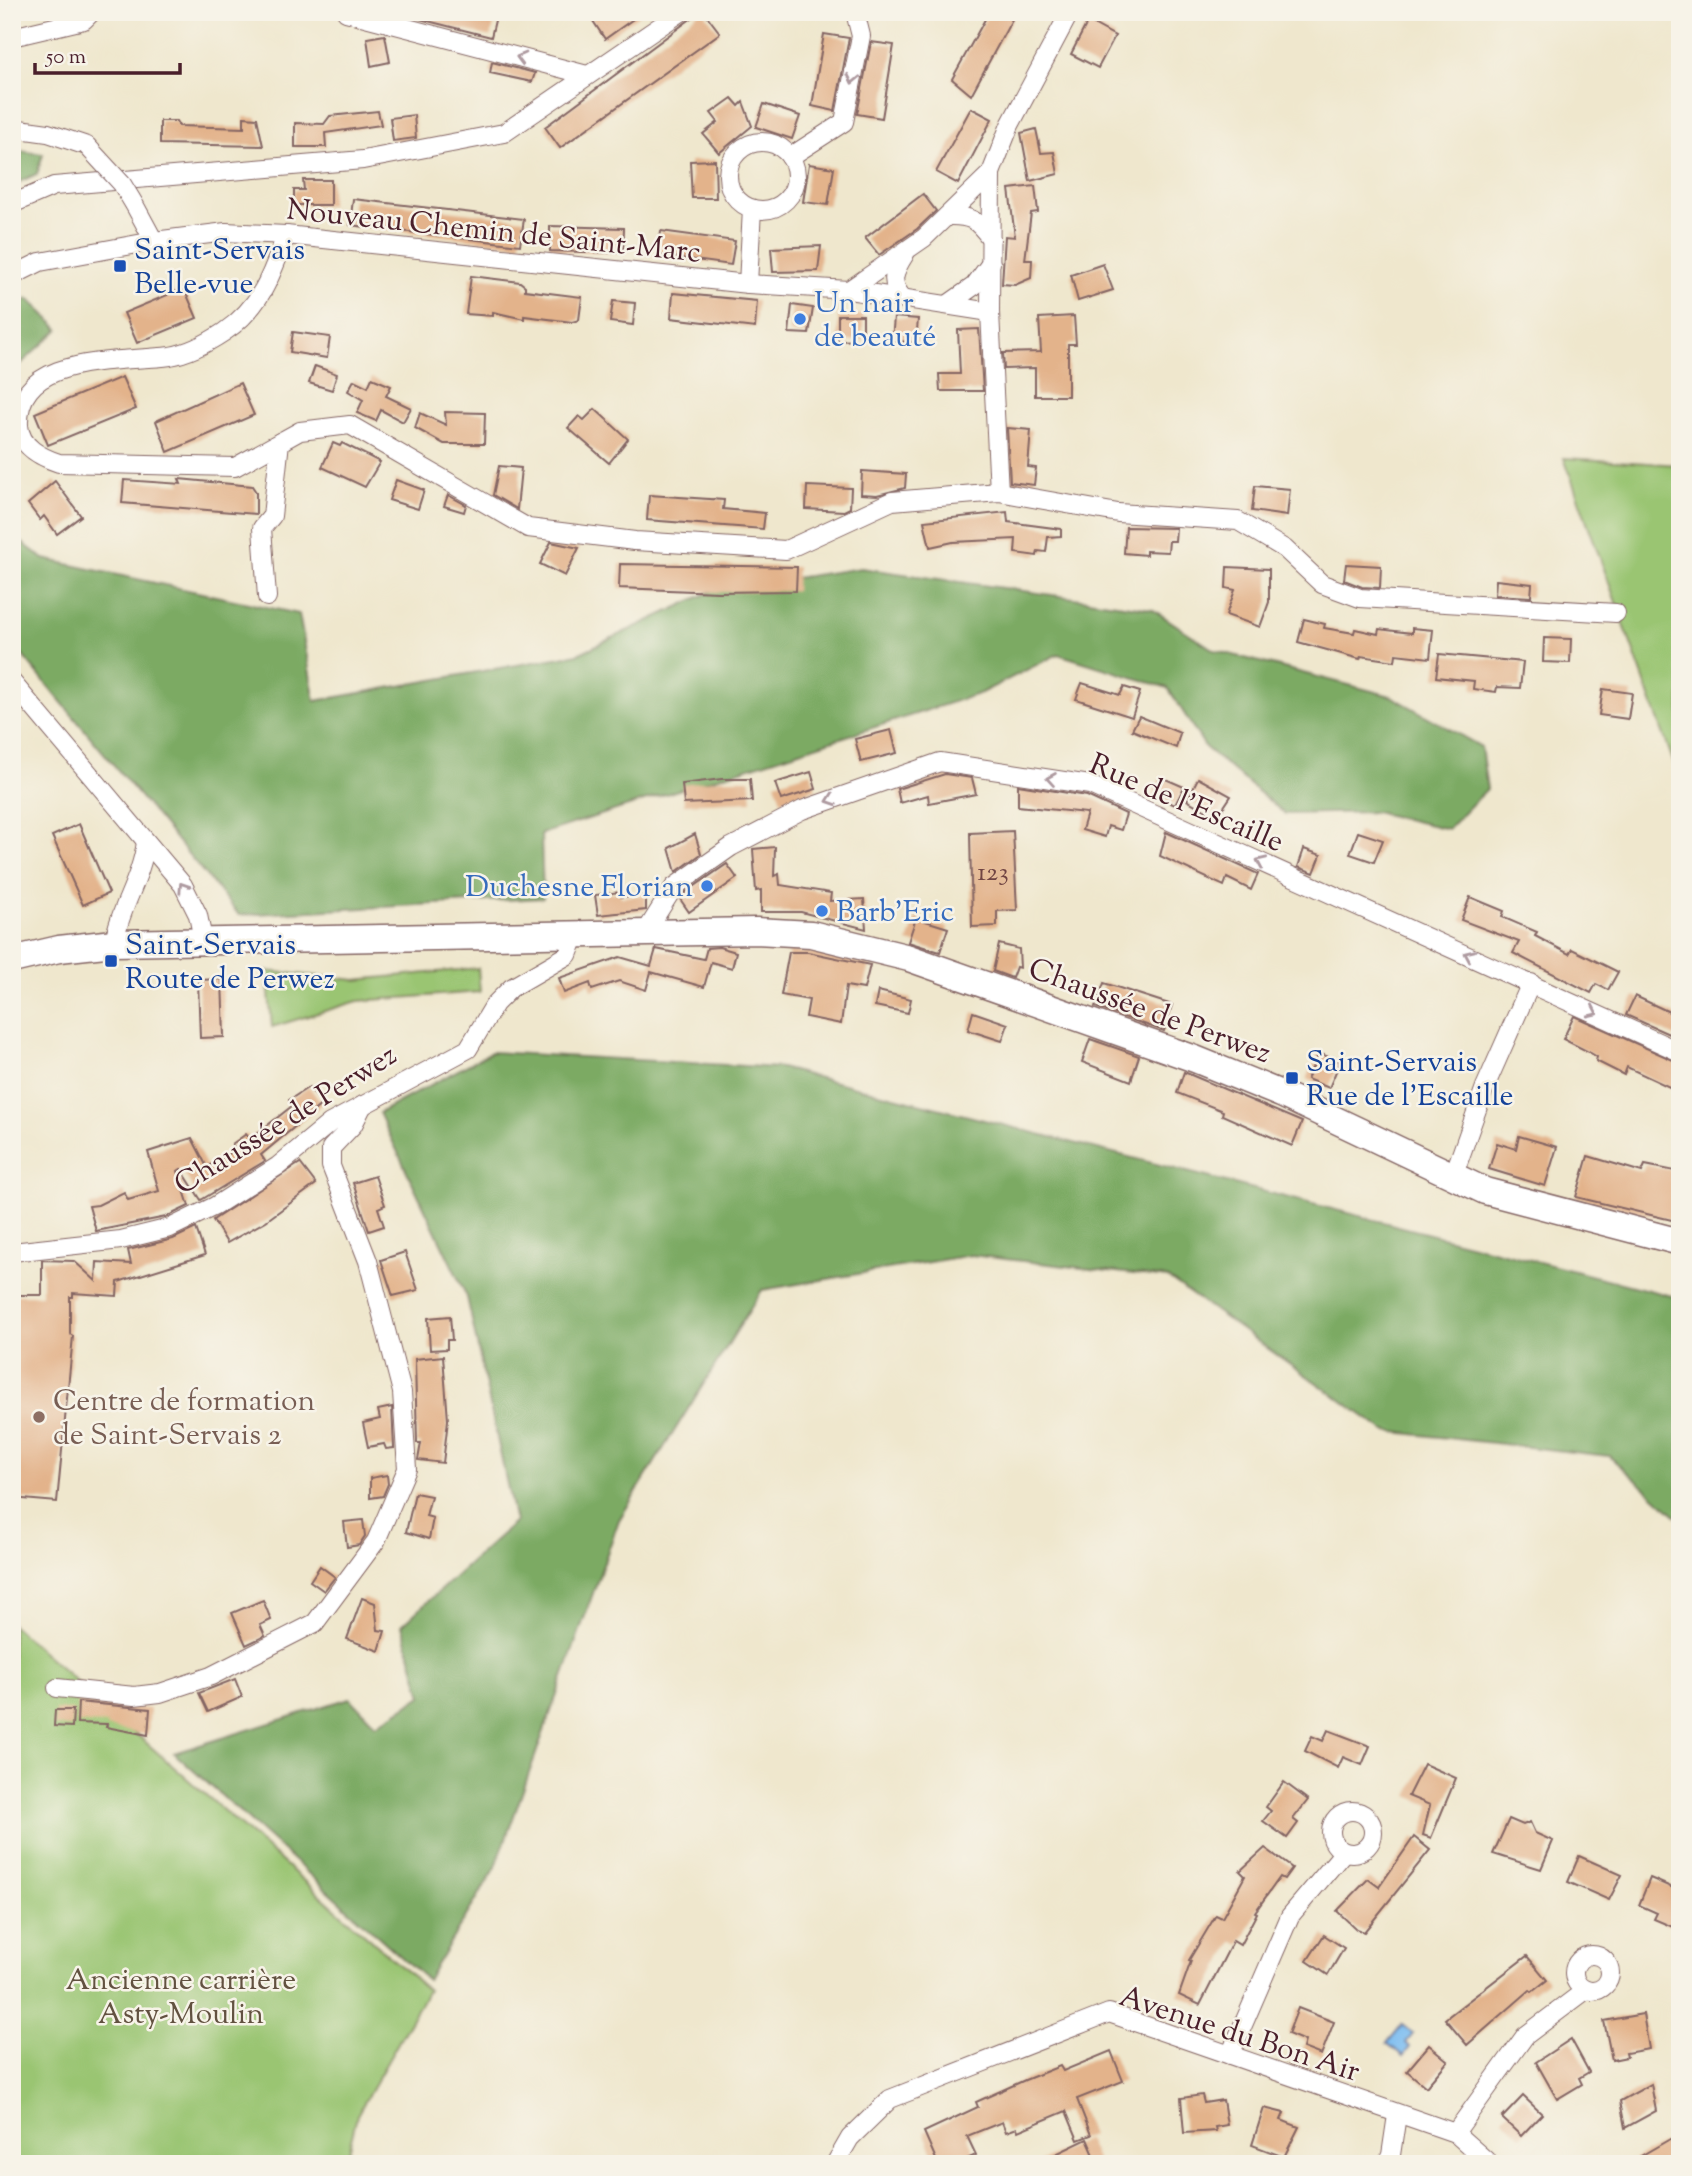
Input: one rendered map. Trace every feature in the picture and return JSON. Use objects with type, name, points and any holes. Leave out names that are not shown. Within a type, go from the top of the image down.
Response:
[{"type":"main road","name":"Chaussée de Perwez","points":[[12,960],[59,949],[114,943],[203,940],[756,931],[811,934],[909,958],[1232,1074],[1281,1094],[1453,1177],[1547,1209],[1680,1242]]},
{"type":"street","points":[[12,37],[84,20],[92,12]]},
{"type":"street","points":[[346,12],[587,75]]},
{"type":"street","points":[[12,204],[54,186],[363,160],[504,133],[681,12]]},
{"type":"street","points":[[790,156],[844,122],[861,36],[855,12]]},
{"type":"street","points":[[999,492],[990,312],[991,173],[1010,125],[1070,12]]},
{"type":"street","points":[[12,128],[48,133],[87,146],[122,184],[153,241]]},
{"type":"street","points":[[756,142],[772,143],[790,156],[796,178],[792,193],[781,204],[767,210],[752,209],[739,202],[730,189],[727,174],[732,159],[742,148],[756,142]]},
{"type":"street","points":[[849,290],[909,248],[991,173]]},
{"type":"street","points":[[748,284],[752,209]]},
{"type":"street","points":[[947,216],[966,215],[976,220],[991,239]]},
{"type":"street","name":"Nouveau Chemin de Saint-Marc","points":[[12,276],[40,262],[153,241],[226,232],[286,235],[748,284],[849,290],[904,299]]},
{"type":"street","points":[[286,235],[267,286],[247,315],[223,332],[172,356],[70,367],[45,376],[26,391],[19,408],[19,430],[27,445],[39,457],[59,464],[235,467],[310,428],[350,425],[528,528],[635,541],[786,550],[892,501],[999,492],[1118,513],[1238,521],[1285,549],[1322,584],[1360,598],[1616,613]]},
{"type":"street","points":[[909,248],[894,271],[893,282],[904,299],[990,312]]},
{"type":"street","points":[[947,305],[974,286],[991,263]]},
{"type":"street","points":[[267,597],[262,528],[272,516],[280,442]]},
{"type":"street","points":[[12,682],[183,885],[198,915],[203,940]]},
{"type":"street","name":"Rue de l'Escaille","points":[[645,933],[674,887],[731,847],[802,810],[940,762],[1090,785],[1680,1052]]},
{"type":"street","points":[[114,943],[116,929],[142,868],[146,842]]},
{"type":"street","name":"Chaussée de Perwez","points":[[12,1252],[121,1240],[170,1228],[215,1206],[278,1166],[330,1123],[468,1049],[495,1004],[511,988],[568,955],[576,934]]},
{"type":"street","points":[[1453,1177],[1485,1087],[1531,983]]},
{"type":"street","points":[[57,1688],[134,1696],[160,1693],[211,1676],[315,1623],[376,1541],[407,1469],[402,1392],[368,1261],[331,1166],[331,1148],[353,1125],[363,1105]]},
{"type":"street","points":[[1230,2055],[1290,1916],[1344,1852]]},
{"type":"street","points":[[1455,2133],[1525,2036],[1586,1990]]},
{"type":"street","name":"Avenue du Bon Air","points":[[835,2164],[850,2138],[890,2099],[1109,2012],[1397,2115],[1455,2133],[1490,2164]]},
{"type":"street","points":[[1387,2164],[1391,2155],[1397,2115]]},
{"type":"green space","points":[[12,150],[43,154],[37,174],[12,185]]},
{"type":"green space","points":[[28,298],[59,329],[12,372],[12,310]]},
{"type":"green space","points":[[1564,458],[1680,465],[1680,780]]},
{"type":"green space","points":[[12,535],[44,559],[299,614],[315,701],[578,654],[714,590],[861,568],[1152,609],[1214,650],[1391,696],[1481,747],[1487,789],[1448,829],[1375,812],[1285,814],[1206,748],[1168,688],[1058,654],[981,693],[541,834],[543,898],[239,915],[12,643]]},
{"type":"green space","points":[[478,968],[480,992],[358,1001],[272,1027],[267,971],[356,980]]},
{"type":"green space","points":[[491,1052],[781,1068],[1680,1298],[1680,1519],[1609,1456],[1385,1431],[1168,1278],[971,1255],[762,1290],[619,1520],[495,1869],[427,1980],[174,1753],[350,1698],[376,1725],[422,1696],[402,1625],[515,1522],[467,1297],[379,1113]]},
{"type":"green space","name":"Ancienne carrière Asty-Moulin","points":[[12,1625],[428,1990],[357,2115],[345,2164],[12,2164]]},
{"type":"water","points":[[1402,2025],[1413,2034],[1406,2043],[1410,2047],[1403,2056],[1387,2043]]},
{"type":"building","points":[[412,12],[497,12],[491,37],[412,17]]},
{"type":"building","points":[[599,12],[643,12],[605,39],[591,18]]},
{"type":"building","points":[[700,12],[704,12],[720,33],[560,148],[545,127]]},
{"type":"building","points":[[989,12],[1016,12],[971,95],[952,79]]},
{"type":"building","points":[[1088,21],[1115,36],[1098,68],[1071,54]]},
{"type":"building","points":[[824,34],[849,38],[835,111],[812,106]]},
{"type":"building","points":[[385,35],[390,62],[371,66],[367,38]]},
{"type":"building","points":[[871,42],[894,45],[882,118],[857,114]]},
{"type":"building","points":[[492,62],[535,73],[532,82],[490,73]]},
{"type":"building","points":[[732,98],[739,106],[743,102],[752,126],[719,153],[703,134],[718,122],[711,113]]},
{"type":"building","points":[[764,104],[800,116],[792,139],[756,127]]},
{"type":"building","points":[[971,108],[992,119],[958,184],[936,172]]},
{"type":"building","points":[[378,111],[381,125],[325,133],[326,147],[295,147],[295,123],[324,124],[330,116]]},
{"type":"building","points":[[414,115],[416,138],[393,141],[390,118]]},
{"type":"building","points":[[244,117],[257,118],[263,146],[160,144],[160,121],[176,121],[179,126],[244,128]]},
{"type":"building","points":[[1036,129],[1041,153],[1054,152],[1058,174],[1030,181],[1021,133]]},
{"type":"building","points":[[715,160],[716,198],[692,198],[690,161]]},
{"type":"building","points":[[809,164],[834,168],[828,205],[803,202]]},
{"type":"building","points":[[303,180],[331,180],[331,205],[294,205],[294,190],[304,190]]},
{"type":"building","points":[[1035,186],[1038,212],[1031,213],[1025,260],[1032,260],[1031,278],[1015,285],[1002,284],[1005,236],[1015,237],[1009,189]]},
{"type":"building","points":[[923,194],[936,211],[917,229],[879,255],[865,238]]},
{"type":"building","points":[[353,199],[524,219],[520,245],[350,225]]},
{"type":"building","points":[[550,226],[624,228],[623,253],[550,251]]},
{"type":"building","points":[[661,231],[735,241],[731,265],[658,255]]},
{"type":"building","points":[[821,246],[818,271],[773,272],[771,248]]},
{"type":"building","points":[[1103,264],[1113,290],[1078,301],[1071,275]]},
{"type":"building","points":[[471,276],[520,282],[525,286],[525,290],[582,297],[579,320],[572,322],[524,316],[524,319],[493,312],[493,316],[466,314]]},
{"type":"building","points":[[184,288],[197,318],[137,343],[124,313]]},
{"type":"building","points":[[673,293],[757,301],[755,328],[671,318]]},
{"type":"building","points":[[613,301],[635,303],[633,325],[610,322]]},
{"type":"building","points":[[792,305],[813,308],[809,334],[789,333]]},
{"type":"building","points":[[838,315],[863,315],[863,340],[838,341]]},
{"type":"building","points":[[1074,316],[1076,344],[1068,344],[1068,396],[1035,396],[1035,368],[1004,369],[1003,353],[1041,352],[1039,318]]},
{"type":"building","points":[[894,317],[918,319],[916,342],[892,341]]},
{"type":"building","points":[[979,329],[983,391],[940,391],[939,374],[960,374],[958,330]]},
{"type":"building","points":[[293,332],[330,337],[327,358],[290,352]]},
{"type":"building","points":[[315,366],[337,374],[332,390],[309,383]]},
{"type":"building","points":[[122,377],[136,409],[48,445],[35,413]]},
{"type":"building","points":[[372,378],[391,386],[386,396],[411,408],[403,422],[381,410],[376,421],[357,413],[363,400],[348,391],[354,380],[368,387]]},
{"type":"building","points":[[240,383],[254,415],[168,452],[156,421]]},
{"type":"building","points":[[595,409],[628,439],[609,463],[568,428],[579,416],[584,420]]},
{"type":"building","points":[[445,412],[485,413],[484,444],[444,444],[415,428],[420,413],[446,425]]},
{"type":"building","points":[[1007,428],[1031,430],[1028,467],[1036,468],[1034,485],[1010,482]]},
{"type":"building","points":[[333,443],[340,446],[342,443],[380,462],[365,487],[322,467]]},
{"type":"building","points":[[499,466],[521,468],[517,509],[493,495]]},
{"type":"building","points":[[862,471],[906,474],[905,488],[877,495],[861,494]]},
{"type":"building","points":[[179,479],[252,486],[256,492],[256,514],[122,503],[124,480],[181,484]]},
{"type":"building","points":[[396,480],[424,490],[418,509],[389,500]]},
{"type":"building","points":[[55,481],[81,516],[57,534],[44,516],[40,520],[28,504]]},
{"type":"building","points":[[807,486],[851,488],[850,508],[844,511],[806,509]]},
{"type":"building","points":[[1255,486],[1290,489],[1287,516],[1252,511]]},
{"type":"building","points":[[448,495],[466,505],[464,512],[444,506]]},
{"type":"building","points":[[649,495],[724,500],[723,509],[765,513],[763,529],[647,520]]},
{"type":"building","points":[[1007,512],[1008,522],[1061,529],[1061,536],[1048,537],[1046,552],[1038,551],[1037,556],[1015,553],[1016,539],[953,542],[930,547],[924,521]]},
{"type":"building","points":[[1126,527],[1176,528],[1175,541],[1169,541],[1168,552],[1146,551],[1146,555],[1124,553]]},
{"type":"building","points":[[551,542],[579,548],[565,576],[540,564]]},
{"type":"building","points":[[620,564],[797,567],[796,591],[718,592],[619,588]]},
{"type":"building","points":[[1346,564],[1381,566],[1380,588],[1362,587],[1344,580]]},
{"type":"building","points":[[1227,567],[1269,569],[1269,602],[1260,627],[1226,615],[1235,590],[1226,588]]},
{"type":"building","points":[[1496,580],[1532,584],[1531,597],[1495,595]]},
{"type":"building","points":[[1304,619],[1325,624],[1324,628],[1354,633],[1355,629],[1378,634],[1379,629],[1412,633],[1412,628],[1433,630],[1430,658],[1396,654],[1395,661],[1361,656],[1360,659],[1298,642]]},
{"type":"building","points":[[1544,638],[1571,639],[1570,663],[1543,662]]},
{"type":"building","points":[[1439,654],[1523,662],[1520,688],[1497,687],[1496,692],[1473,689],[1474,681],[1436,677]]},
{"type":"building","points":[[1082,683],[1120,695],[1124,687],[1140,692],[1132,717],[1076,699]]},
{"type":"building","points":[[1603,689],[1632,693],[1628,719],[1599,715]]},
{"type":"building","points":[[1139,716],[1180,733],[1176,748],[1132,730]]},
{"type":"building","points":[[891,730],[897,753],[861,762],[855,739]]},
{"type":"building","points":[[811,772],[816,789],[781,800],[775,783]]},
{"type":"building","points":[[945,774],[972,778],[976,794],[929,803],[928,795],[900,803],[897,789]]},
{"type":"building","points":[[1161,777],[1184,787],[1175,805],[1152,795]]},
{"type":"building","points":[[1198,778],[1231,796],[1217,817],[1187,800]]},
{"type":"building","points":[[750,779],[752,801],[684,804],[682,784]]},
{"type":"building","points":[[1018,785],[1087,796],[1126,814],[1121,830],[1108,826],[1105,837],[1082,830],[1087,813],[1018,806]]},
{"type":"building","points":[[79,824],[109,893],[83,905],[52,836]]},
{"type":"building","points":[[1013,831],[1017,910],[997,911],[997,926],[972,927],[970,833]]},
{"type":"building","points":[[1166,832],[1258,874],[1251,890],[1227,878],[1224,886],[1160,856]]},
{"type":"building","points":[[1358,832],[1383,840],[1374,862],[1350,854]]},
{"type":"building","points":[[695,834],[701,854],[676,872],[669,848]]},
{"type":"building","points":[[775,847],[774,876],[779,874],[780,885],[831,893],[830,901],[864,899],[866,929],[801,912],[761,912],[761,890],[756,891],[753,849]]},
{"type":"building","points":[[1304,849],[1321,855],[1314,873],[1298,867]]},
{"type":"building","points":[[727,864],[737,878],[689,912],[680,899],[682,895]]},
{"type":"building","points":[[620,892],[621,897],[646,895],[646,910],[598,915],[595,895]]},
{"type":"building","points":[[1470,897],[1504,911],[1502,917],[1537,932],[1535,936],[1569,954],[1572,949],[1618,972],[1608,990],[1596,984],[1591,993],[1513,953],[1519,942],[1461,920]]},
{"type":"building","points":[[916,918],[948,928],[940,952],[908,942]]},
{"type":"building","points":[[999,944],[1019,949],[1020,968],[1016,967],[1012,978],[993,971]]},
{"type":"building","points":[[719,947],[736,952],[732,968],[711,962],[704,987],[651,972],[646,990],[619,981],[592,990],[590,983],[564,993],[559,978],[620,957],[651,966],[656,949],[704,959],[707,948]]},
{"type":"building","points":[[789,952],[808,952],[870,965],[864,989],[846,986],[841,1024],[806,1017],[809,1000],[781,995]]},
{"type":"building","points":[[222,979],[224,1037],[200,1038],[198,980]]},
{"type":"building","points":[[1104,983],[1172,1005],[1164,1031],[1095,1007]]},
{"type":"building","points":[[878,991],[911,999],[908,1013],[875,1006]]},
{"type":"building","points":[[1635,996],[1680,1017],[1680,1039],[1626,1015]]},
{"type":"building","points":[[973,1012],[1008,1024],[1002,1041],[968,1030]]},
{"type":"building","points":[[1574,1016],[1680,1063],[1680,1092],[1627,1067],[1624,1075],[1596,1061],[1597,1057],[1563,1039]]},
{"type":"building","points":[[1090,1039],[1139,1056],[1131,1081],[1082,1062]]},
{"type":"building","points":[[1319,1053],[1340,1062],[1329,1088],[1307,1079]]},
{"type":"building","points":[[1184,1072],[1302,1122],[1292,1146],[1222,1115],[1223,1111],[1177,1093]]},
{"type":"building","points":[[309,1087],[322,1104],[261,1155],[265,1161],[201,1200],[181,1169],[178,1171],[189,1206],[166,1217],[96,1231],[89,1206],[98,1205],[124,1192],[128,1200],[159,1191],[148,1152],[192,1138],[207,1167],[235,1150],[232,1144],[246,1134],[250,1139],[292,1106],[289,1100]]},
{"type":"building","points":[[1519,1136],[1557,1147],[1545,1186],[1489,1169],[1497,1143],[1516,1149]]},
{"type":"building","points":[[1588,1156],[1642,1172],[1645,1165],[1680,1172],[1680,1222],[1576,1197]]},
{"type":"building","points":[[300,1163],[316,1184],[266,1221],[227,1243],[213,1220]]},
{"type":"building","points":[[375,1176],[385,1205],[378,1208],[384,1226],[369,1231],[353,1183]]},
{"type":"building","name":"Centre de formation de Saint-Servais 2","points":[[196,1228],[205,1255],[118,1282],[117,1296],[73,1293],[73,1297],[70,1297],[70,1334],[73,1336],[57,1502],[12,1498],[12,1295],[42,1295],[42,1260],[74,1261],[96,1281],[97,1262],[131,1264],[128,1250],[173,1239]]},
{"type":"building","points":[[405,1252],[418,1290],[393,1296],[381,1260]]},
{"type":"building","points":[[450,1316],[452,1340],[447,1340],[447,1349],[430,1350],[428,1318]]},
{"type":"building","points":[[443,1356],[448,1420],[443,1463],[418,1460],[421,1443],[417,1443],[415,1359]]},
{"type":"building","points":[[392,1407],[394,1448],[386,1449],[384,1444],[368,1447],[363,1423],[380,1419],[378,1410]]},
{"type":"building","points":[[387,1475],[388,1484],[383,1496],[370,1498],[370,1478]]},
{"type":"building","points":[[415,1493],[431,1496],[426,1516],[433,1518],[429,1539],[406,1532]]},
{"type":"building","points":[[363,1520],[365,1536],[359,1545],[347,1547],[344,1522]]},
{"type":"building","points":[[320,1566],[335,1577],[324,1591],[310,1581]]},
{"type":"building","points":[[362,1598],[375,1603],[378,1630],[385,1631],[379,1651],[347,1639]]},
{"type":"building","points":[[263,1600],[271,1620],[260,1625],[265,1636],[246,1645],[232,1613]]},
{"type":"building","points":[[235,1679],[242,1697],[208,1712],[199,1693]]},
{"type":"building","points":[[78,1702],[150,1709],[148,1735],[106,1727],[107,1724],[77,1723]]},
{"type":"building","points":[[55,1710],[73,1710],[72,1727],[54,1726]]},
{"type":"building","points":[[1328,1730],[1370,1746],[1362,1765],[1343,1757],[1338,1768],[1305,1751],[1312,1736],[1323,1741]]},
{"type":"building","points":[[1424,1764],[1456,1778],[1431,1838],[1423,1835],[1430,1805],[1408,1796]]},
{"type":"building","points":[[1284,1782],[1308,1800],[1293,1819],[1298,1823],[1287,1838],[1263,1821],[1271,1811],[1266,1807]]},
{"type":"building","points":[[1509,1819],[1523,1825],[1530,1822],[1535,1833],[1553,1841],[1541,1869],[1493,1854]]},
{"type":"building","points":[[1414,1837],[1430,1850],[1364,1932],[1356,1929],[1337,1911],[1368,1879],[1379,1887]]},
{"type":"building","points":[[1265,1848],[1292,1868],[1284,1879],[1280,1877],[1255,1912],[1257,1913],[1240,1945],[1233,1941],[1200,2005],[1179,1995],[1191,1961],[1189,1960],[1216,1915],[1222,1918],[1245,1876],[1240,1871]]},
{"type":"building","points":[[1579,1856],[1622,1875],[1609,1900],[1568,1882]]},
{"type":"building","points":[[1650,1878],[1680,1891],[1680,1916],[1675,1928],[1654,1919],[1657,1913],[1639,1905]]},
{"type":"building","points":[[1324,1935],[1344,1948],[1328,1975],[1307,1961]]},
{"type":"building","points":[[1527,1956],[1547,1980],[1532,1992],[1530,1990],[1467,2045],[1445,2019]]},
{"type":"building","points":[[1298,2008],[1334,2022],[1321,2055],[1303,2048],[1305,2041],[1288,2034]]},
{"type":"building","points":[[1643,2014],[1649,2049],[1626,2053],[1627,2057],[1612,2060],[1604,2021]]},
{"type":"building","points":[[1571,2039],[1589,2072],[1579,2078],[1582,2084],[1557,2099],[1536,2062]]},
{"type":"building","points":[[1429,2045],[1448,2061],[1426,2087],[1407,2071]]},
{"type":"building","points":[[1111,2051],[1123,2081],[1077,2099],[1091,2135],[1078,2140],[1066,2111],[1018,2131],[1017,2128],[1006,2132],[1002,2122],[967,2136],[976,2155],[956,2164],[938,2164],[924,2132],[978,2107],[976,2102],[1025,2080],[1060,2066],[1063,2071]]},
{"type":"building","points":[[1651,2084],[1656,2111],[1625,2128],[1620,2101]]},
{"type":"building","points":[[1202,2095],[1204,2103],[1223,2100],[1227,2125],[1215,2127],[1216,2131],[1184,2133],[1181,2098]]},
{"type":"building","points":[[1523,2096],[1542,2114],[1521,2136],[1502,2118]]},
{"type":"building","points":[[1264,2108],[1284,2113],[1281,2120],[1299,2127],[1284,2157],[1252,2145]]},
{"type":"building","points":[[1087,2139],[1098,2164],[1035,2164]]},
{"type":"building","points":[[1670,2139],[1673,2144],[1680,2140],[1680,2164],[1627,2164]]},
{"type":"place","name":"Saint-Servais Belle-vue","points":[[120,266]]},
{"type":"place","name":"Un hair de beauté","points":[[800,319]]},
{"type":"place","name":"Duchesne Florian","points":[[707,886]]},
{"type":"place","name":"Barb'Eric","points":[[822,911]]},
{"type":"place","name":"Saint-Servais Route de Perwez","points":[[111,961]]},
{"type":"place","name":"Saint-Servais Rue de l'Escaille","points":[[1292,1078]]},
{"type":"place","name":"Centre de formation de Saint-Servais 2","points":[[39,1417]]}]
